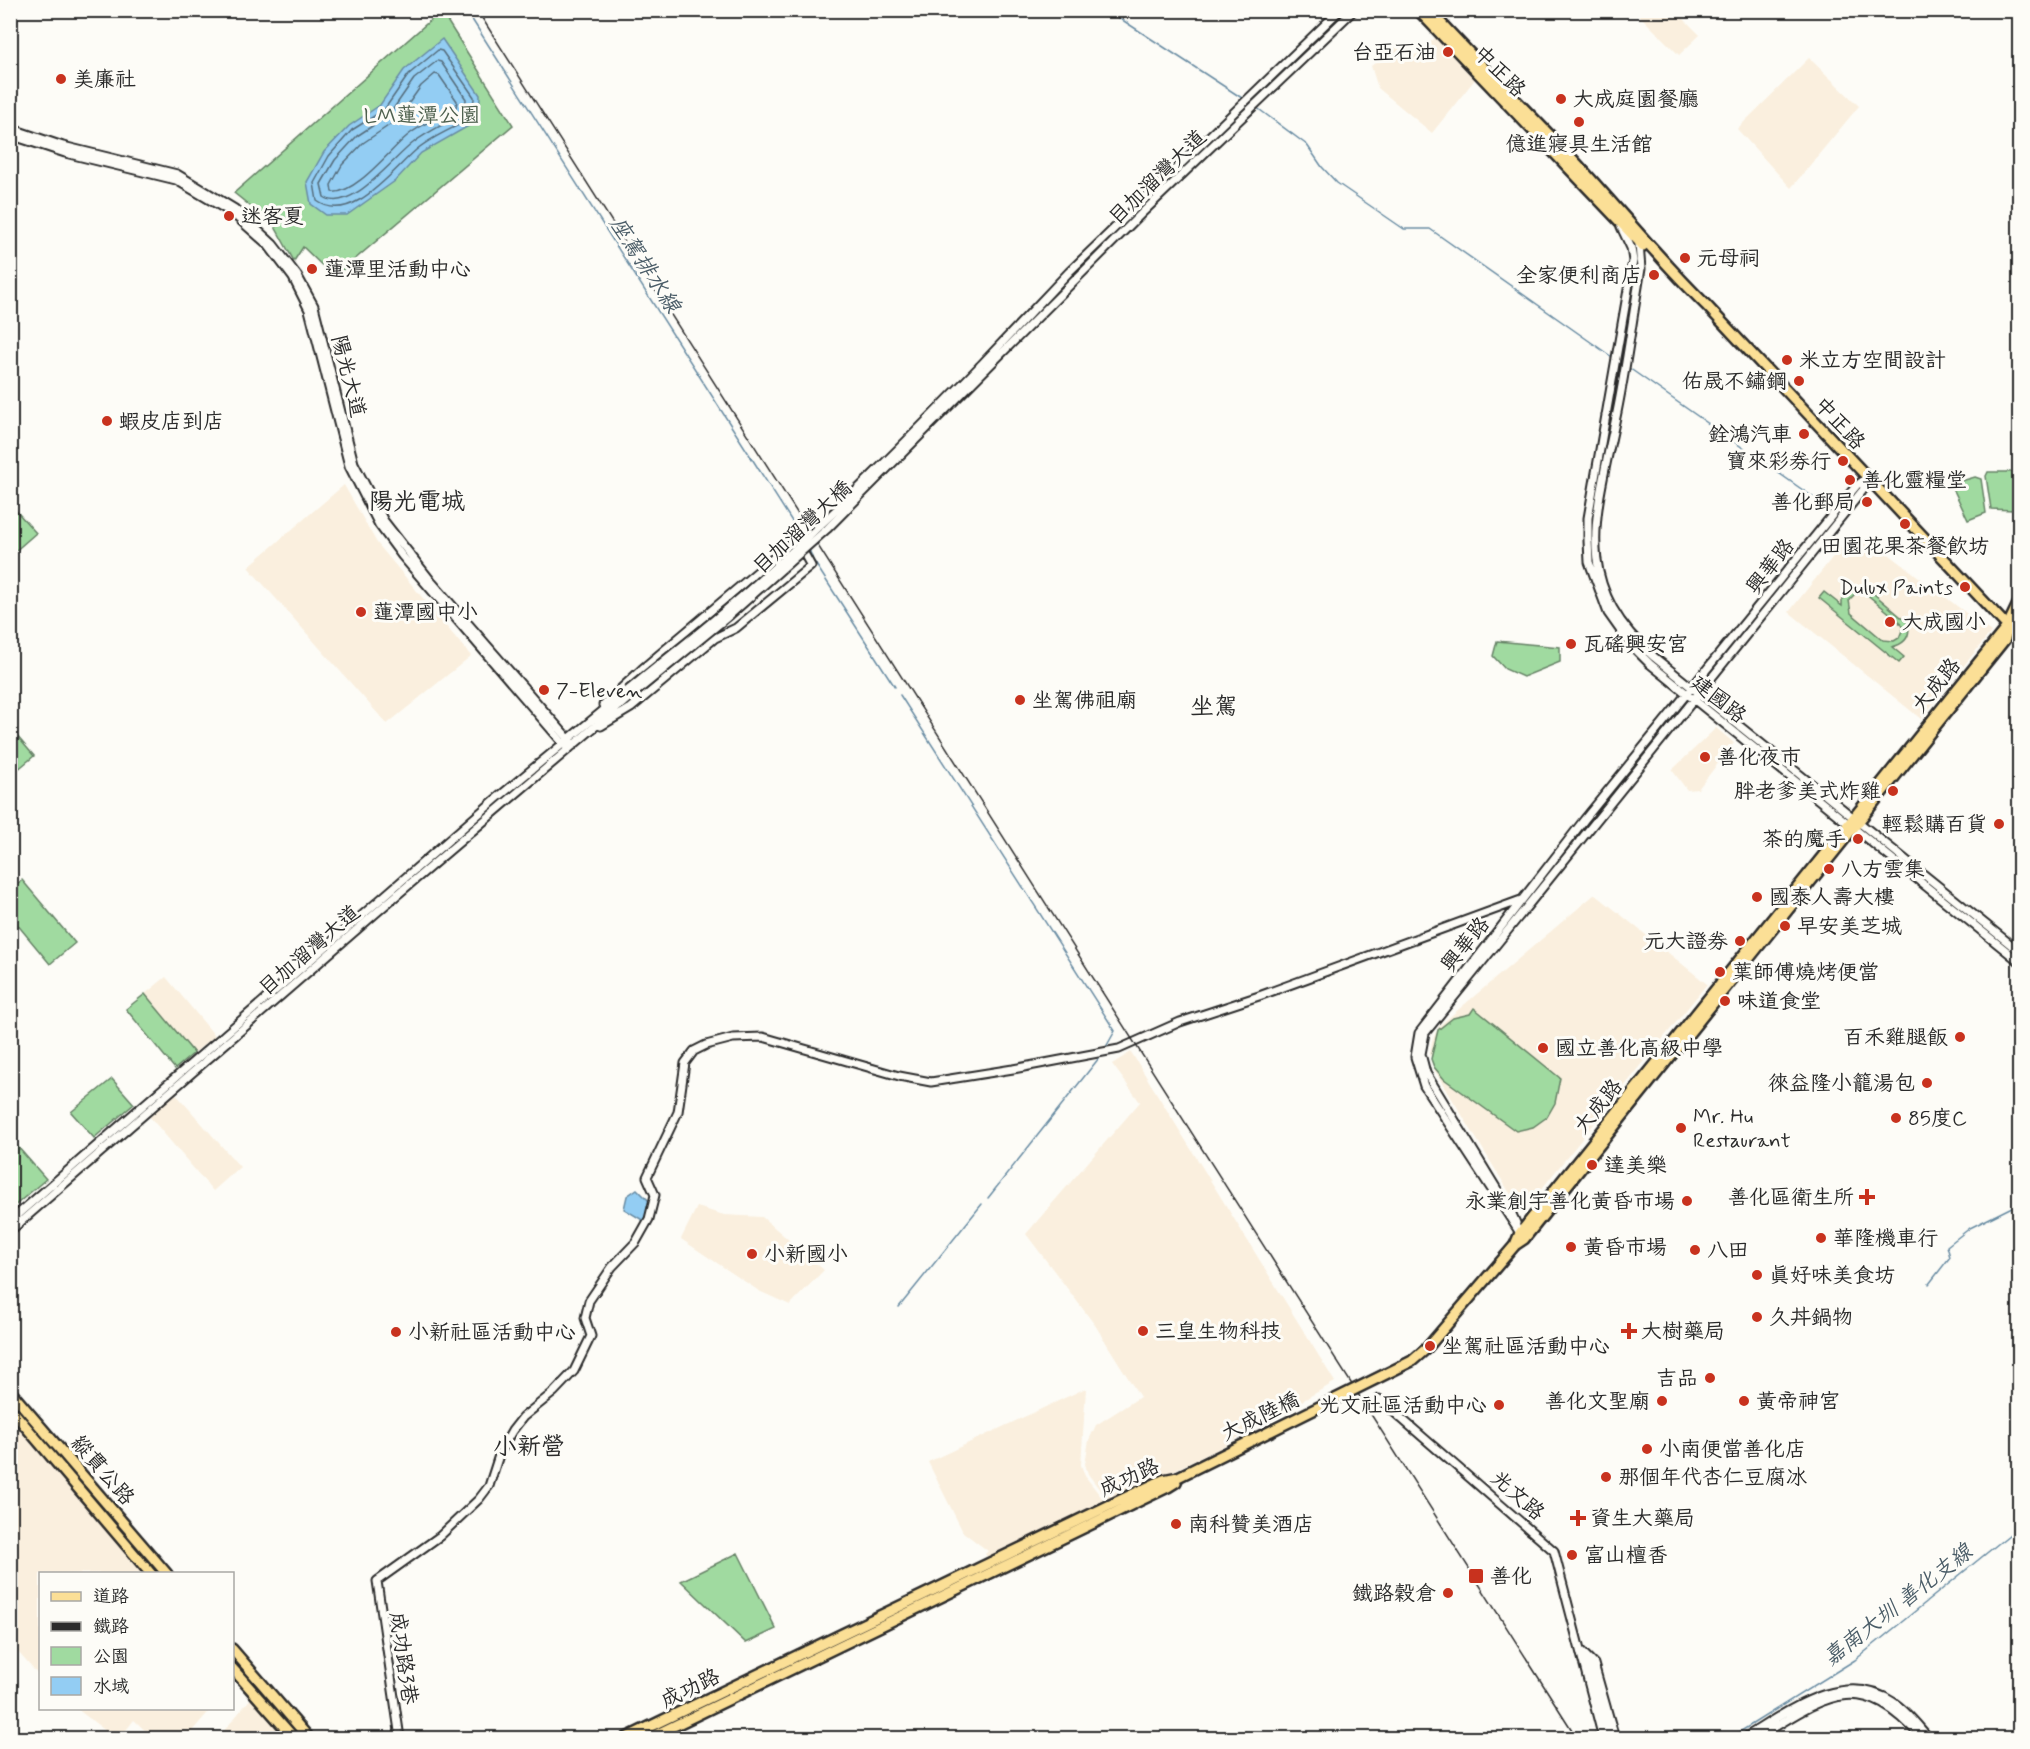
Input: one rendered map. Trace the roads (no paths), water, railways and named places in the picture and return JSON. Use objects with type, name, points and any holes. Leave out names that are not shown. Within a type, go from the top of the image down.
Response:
[{"type":"main road","name":"中正路","points":[[1418,10],[1730,330],[2019,640]]},
{"type":"main road","name":"中正路","points":[[1429,10],[1621,218],[1639,243],[1659,258]]},
{"type":"main road","name":"大成路","points":[[1515,1245],[2007,627],[2019,600]]},
{"type":"main road","name":"大成陸橋","points":[[1178,1477],[1412,1361],[1427,1348],[1515,1245]]},
{"type":"main road","name":"縱貫公路","points":[[10,1391],[165,1572]]},
{"type":"main road","name":"縱貫公路","points":[[10,1408],[149,1572]]},
{"type":"main road","name":"成功路","points":[[626,1738],[1110,1505],[1163,1480],[1178,1477]]},
{"type":"main road","name":"成功路","points":[[649,1738],[1168,1487],[1176,1482],[1178,1477]]},
{"type":"main road","points":[[234,1651],[309,1738]]},
{"type":"main road","points":[[234,1670],[294,1738]]},
{"type":"street","name":"目加溜灣大道","points":[[983,368],[1069,272],[1340,10]]},
{"type":"street","name":"目加溜灣大道","points":[[983,368],[1354,10]]},
{"type":"street","name":"陽光大道","points":[[10,128],[63,146],[177,174],[236,209],[273,244],[297,275],[314,306],[354,463],[384,520],[431,581],[568,744]]},
{"type":"street","name":"陽光大道","points":[[10,135],[64,153],[176,180],[232,213],[268,245],[293,278],[309,310],[349,466],[379,525],[402,556],[568,744]]},
{"type":"street","name":"建國路","points":[[1621,218],[1633,261],[1588,518],[1589,562],[1602,601],[1623,635],[1640,655],[1693,694],[2019,952]]},
{"type":"street","name":"建國路","points":[[1639,243],[1642,262],[1595,516],[1597,560],[1609,599],[1632,636],[1693,694]]},
{"type":"street","name":"目加溜灣大橋","points":[[629,694],[726,611],[849,499],[983,368]]},
{"type":"street","name":"興華路","points":[[1522,1236],[1511,1212],[1426,1073],[1421,1054],[1425,1033],[1857,484],[1867,478]]},
{"type":"street","points":[[579,729],[642,669],[796,539],[811,566],[736,628],[715,638],[631,708],[583,736]]},
{"type":"street","name":"目加溜灣大道","points":[[10,1221],[568,744],[583,736],[629,694]]},
{"type":"street","name":"目加溜灣大道","points":[[10,1231],[568,744],[579,729],[629,694]]},
{"type":"street","name":"興華路","points":[[1522,1236],[1424,1086],[1417,1070],[1415,1050],[1424,1023],[1521,900],[1693,694]]},
{"type":"street","name":"建國路","points":[[1854,822],[2019,962]]},
{"type":"street","name":"成功路3巷","points":[[400,1738],[377,1581],[431,1543],[473,1506],[489,1486],[500,1452],[516,1426],[561,1385],[581,1360],[591,1336],[585,1318],[586,1305],[612,1267],[636,1242],[649,1219],[655,1195],[647,1183],[648,1175],[678,1112],[685,1063],[700,1047],[733,1038],[760,1037],[899,1076],[931,1082],[1013,1069],[1119,1049],[1180,1022],[1259,996],[1521,900]]},
{"type":"street","name":"光文路","points":[[1379,1399],[1549,1544],[1559,1564],[1581,1651]]},
{"type":"street","points":[[1581,1651],[1610,1738]]},
{"type":"street","points":[[1581,1651],[1579,1669],[1601,1738]]},
{"type":"street","points":[[1581,1651],[1594,1664],[1615,1738]]},
{"type":"street","points":[[1586,1666],[1601,1738]]},
{"type":"street","points":[[1744,1738],[1819,1696],[1850,1690],[1868,1692],[1895,1703],[1929,1738]]},
{"type":"street","points":[[1757,1738],[1796,1714],[1833,1697],[1869,1697],[1899,1714],[1922,1738]]},
{"type":"water","points":[[442,39],[480,95],[479,120],[421,153],[395,181],[347,215],[326,215],[311,204],[307,182],[324,152],[349,126],[380,105],[404,70]]},
{"type":"water","points":[[637,1189],[650,1202],[644,1221],[624,1209],[627,1196]]},
{"type":"waterway","name":"座駕排水線","points":[[466,10],[800,534]]},
{"type":"waterway","points":[[1107,10],[1245,100]]},
{"type":"waterway","points":[[1256,107],[1307,145],[1322,167],[1337,183],[1404,229],[1430,229],[1612,357]]},
{"type":"waterway","points":[[1629,368],[1827,507]]},
{"type":"waterway","points":[[809,549],[813,560],[895,687]]},
{"type":"waterway","points":[[900,695],[1115,1031],[1106,1047]]},
{"type":"waterway","points":[[988,1198],[1099,1058]]},
{"type":"waterway","points":[[1929,1284],[1950,1257],[1947,1246],[1970,1228],[2020,1203]]},
{"type":"waterway","points":[[899,1307],[982,1204]]},
{"type":"waterway","name":"嘉南大圳 善化支線","points":[[1730,1738],[1855,1660],[2020,1526]]},
{"type":"railway","points":[[477,10],[1577,1738]]},
{"type":"place","name":"台亞石油","points":[[1448,52]]},
{"type":"place","name":"美廉社","points":[[61,79]]},
{"type":"place","name":"大成庭園餐廳","points":[[1561,99]]},
{"type":"place","name":"億進寢具生活館","points":[[1579,122]]},
{"type":"place","name":"迷客夏","points":[[229,216]]},
{"type":"place","name":"元母祠","points":[[1685,258]]},
{"type":"place","name":"蓮潭里活動中心","points":[[312,269]]},
{"type":"place","name":"全家便利商店","points":[[1654,275]]},
{"type":"place","name":"米立方空間設計","points":[[1787,360]]},
{"type":"place","name":"佑晟不鏽鋼","points":[[1799,381]]},
{"type":"place","name":"蝦皮店到店","points":[[107,421]]},
{"type":"place","name":"銓鴻汽車","points":[[1804,434]]},
{"type":"place","name":"寶來彩券行","points":[[1843,461]]},
{"type":"place","name":"善化靈糧堂","points":[[1850,480]]},
{"type":"place","name":"善化郵局","points":[[1867,502]]},
{"type":"place","name":"田園花果茶餐飲坊","points":[[1905,524]]},
{"type":"place","name":"Dulux Paints","points":[[1965,587]]},
{"type":"place","name":"蓮潭國中小","points":[[361,612]]},
{"type":"place","name":"大成國小","points":[[1890,622]]},
{"type":"place","name":"瓦磘興安宮","points":[[1571,644]]},
{"type":"place","name":"7-Eleven","points":[[544,690]]},
{"type":"place","name":"坐駕佛祖廟","points":[[1020,700]]},
{"type":"place","name":"善化夜市","points":[[1705,757]]},
{"type":"place","name":"胖老爹美式炸雞","points":[[1893,791]]},
{"type":"place","name":"輕鬆購百貨","points":[[1999,824]]},
{"type":"place","name":"茶的魔手","points":[[1858,839]]},
{"type":"place","name":"八方雲集","points":[[1829,869]]},
{"type":"place","name":"國泰人壽大樓","points":[[1757,897]]},
{"type":"place","name":"早安美芝城","points":[[1785,926]]},
{"type":"place","name":"元大證券","points":[[1740,941]]},
{"type":"place","name":"葉師傅燒烤便當","points":[[1720,972]]},
{"type":"place","name":"味道食堂","points":[[1725,1001]]},
{"type":"place","name":"百禾雞腿飯","points":[[1960,1037]]},
{"type":"place","name":"國立善化高級中學","points":[[1543,1048]]},
{"type":"place","name":"徠益隆小籠湯包","points":[[1927,1083]]},
{"type":"place","name":"85度C","points":[[1896,1118]]},
{"type":"place","name":"Mr. Hu Restaurant","points":[[1681,1128]]},
{"type":"place","name":"達美樂","points":[[1592,1165]]},
{"type":"place","name":"善化區衛生所","points":[[1867,1197]]},
{"type":"place","name":"永業創宇善化黃昏市場","points":[[1687,1201]]},
{"type":"place","name":"華隆機車行","points":[[1821,1238]]},
{"type":"place","name":"黃昏市場","points":[[1571,1247]]},
{"type":"place","name":"八田","points":[[1695,1250]]},
{"type":"place","name":"小新國小","points":[[752,1254]]},
{"type":"place","name":"真好味美食坊","points":[[1757,1275]]},
{"type":"place","name":"久丼鍋物","points":[[1757,1317]]},
{"type":"place","name":"三皇生物科技","points":[[1143,1331]]},
{"type":"place","name":"大樹藥局","points":[[1629,1331]]},
{"type":"place","name":"小新社區活動中心","points":[[396,1332]]},
{"type":"place","name":"坐駕社區活動中心","points":[[1430,1346]]},
{"type":"place","name":"吉品","points":[[1710,1378]]},
{"type":"place","name":"善化文聖廟","points":[[1662,1401]]},
{"type":"place","name":"黃帝神宮","points":[[1744,1401]]},
{"type":"place","name":"光文社區活動中心","points":[[1499,1405]]},
{"type":"place","name":"小南便當善化店","points":[[1647,1449]]},
{"type":"place","name":"那個年代杏仁豆腐冰","points":[[1606,1477]]},
{"type":"place","name":"資生大藥局","points":[[1578,1518]]},
{"type":"place","name":"南科贊美酒店","points":[[1176,1524]]},
{"type":"place","name":"富山檀香","points":[[1572,1555]]},
{"type":"place","name":"善化","points":[[1476,1576]]},
{"type":"place","name":"鐵路穀倉","points":[[1448,1593]]},
{"type":"district","name":"陽光電城","points":[[417,501]]},
{"type":"district","name":"坐駕","points":[[1214,706]]},
{"type":"district","name":"小新營","points":[[529,1446]]},
{"type":"park label","name":"LM蓮潭公園","points":[[422,115]]}]
